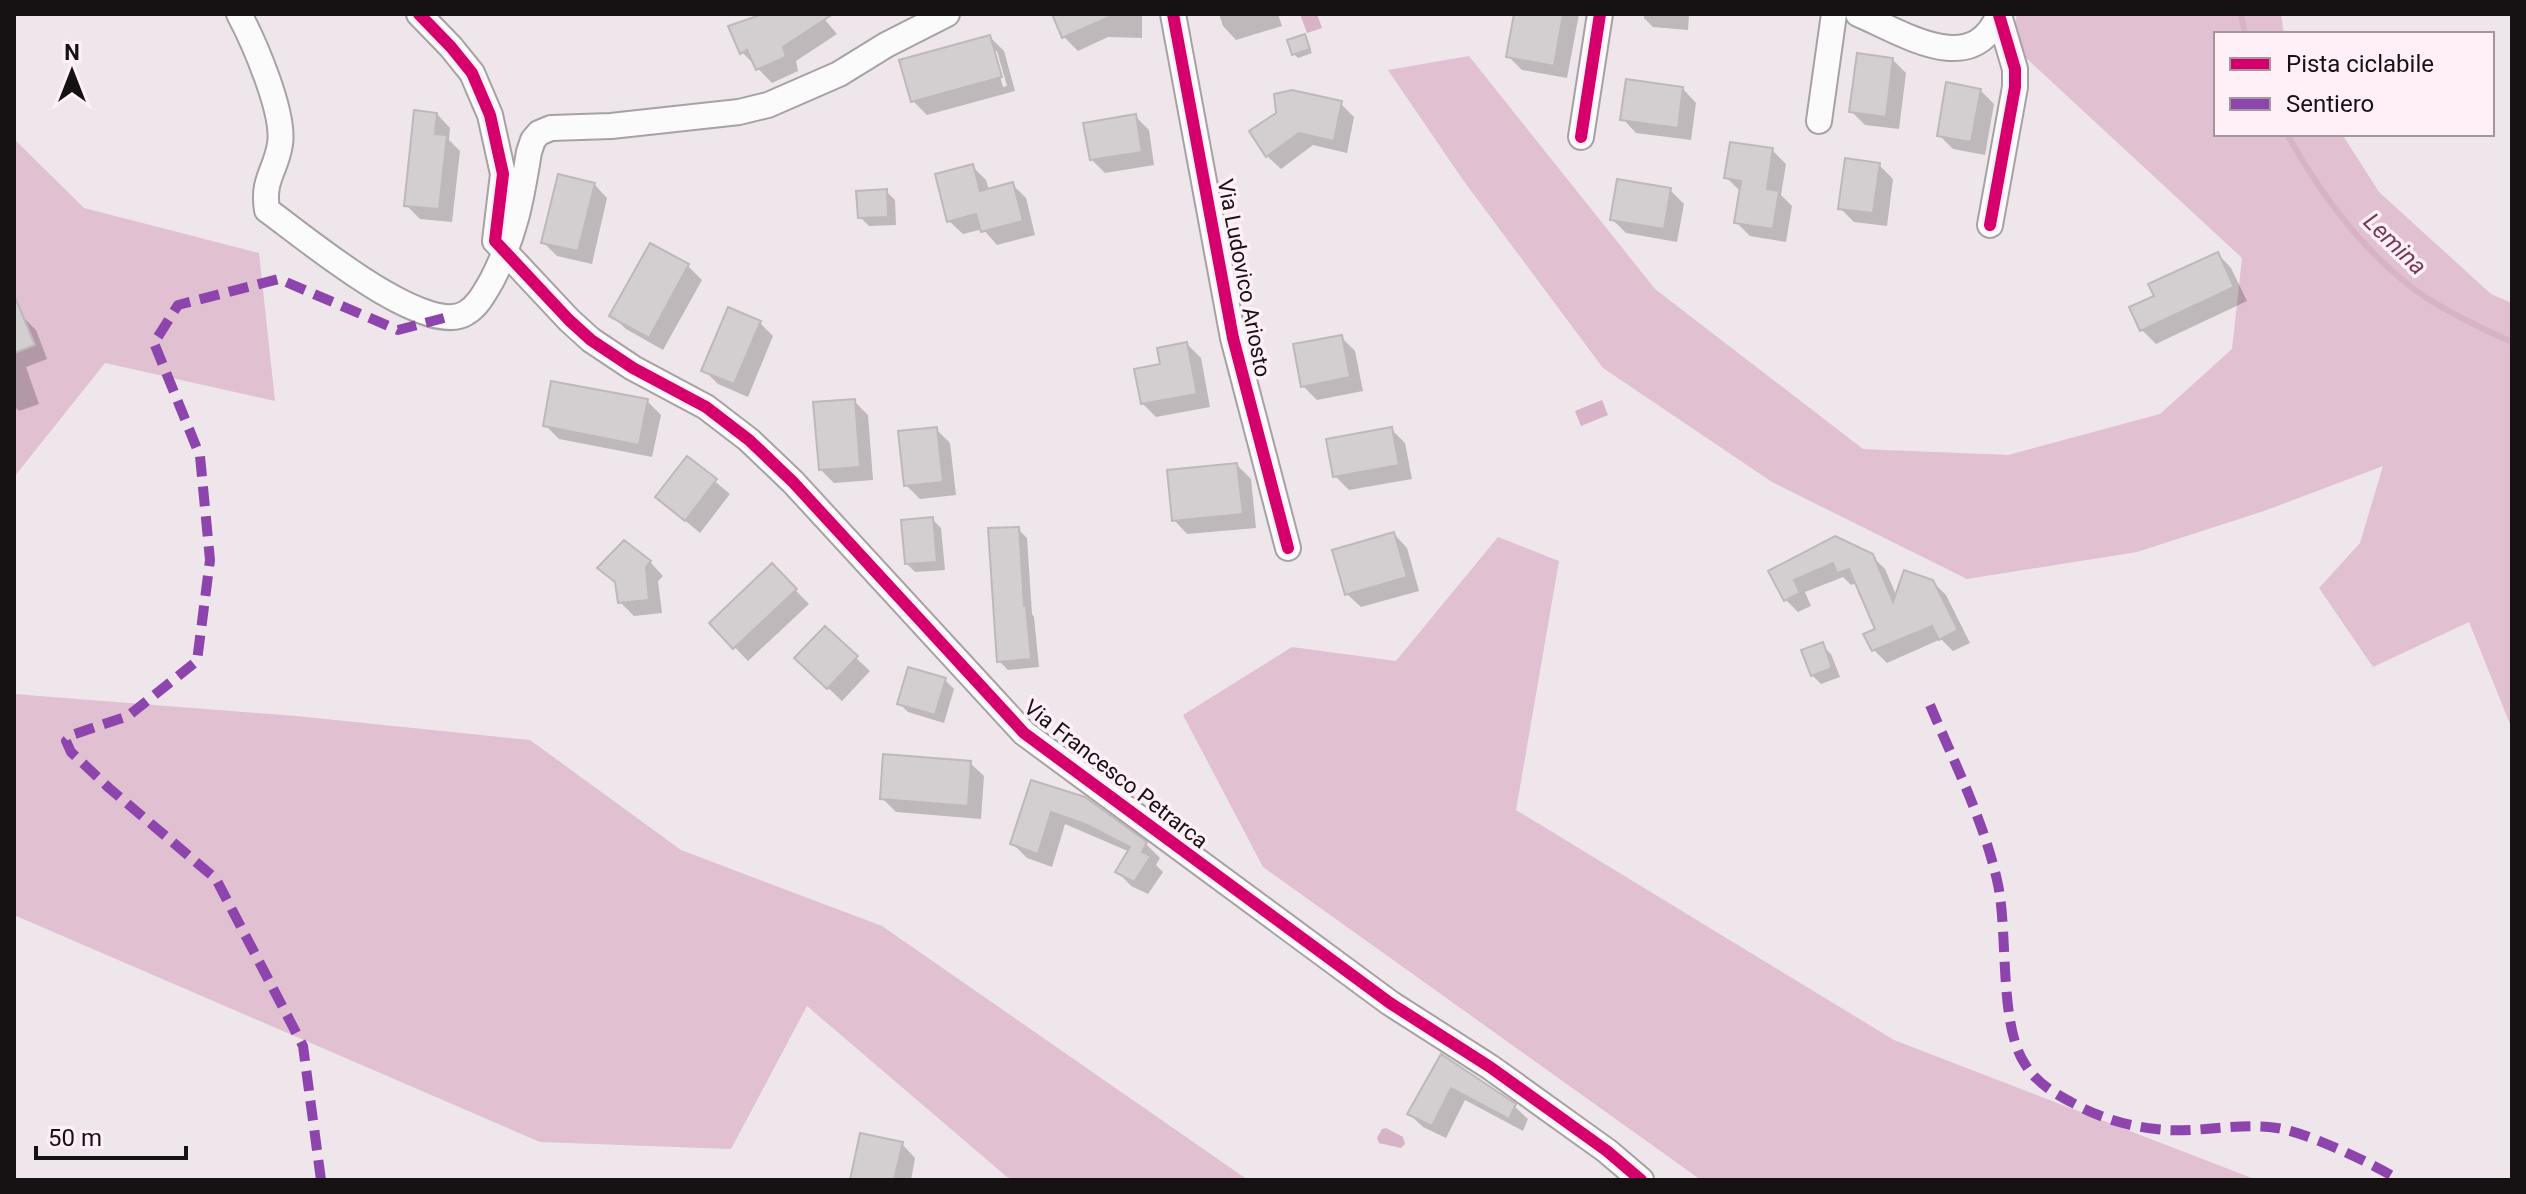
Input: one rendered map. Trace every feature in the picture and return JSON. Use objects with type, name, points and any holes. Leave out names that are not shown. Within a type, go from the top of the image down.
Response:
[{"type":"street","points":[[239,14],[250,35],[281,122],[280,145],[264,192],[267,210],[348,270],[409,308],[444,318],[464,315],[481,299],[505,254],[513,236],[529,152],[539,133],[567,126],[611,126],[739,112],[768,105],[839,74],[886,45],[947,14]]},
{"type":"street","points":[[419,14],[472,73],[490,115],[503,174],[495,241],[505,254]]},
{"type":"street","name":"Via Ludovico Ariosto","points":[[1173,14],[1233,338],[1288,548]]},
{"type":"street","points":[[1581,137],[1600,14]]},
{"type":"street","points":[[1819,121],[1834,14]]},
{"type":"street","points":[[1858,14],[1943,49],[1960,50],[1977,44],[1993,27],[1999,15]]},
{"type":"street","points":[[1990,225],[2015,87],[2015,69],[1999,15]]},
{"type":"street","name":"Via Francesco Petrarca","points":[[505,254],[591,340],[633,368],[706,407],[749,440],[793,482],[1024,733],[1390,1003],[1490,1067],[1607,1151],[1641,1180]]},
{"type":"shaded area","points":[[1300,14],[1317,14],[1322,28],[1307,33]]},
{"type":"shaded area","points":[[2017,14],[2281,14],[2284,32],[2214,32],[2214,136],[2343,136],[2379,192],[2491,294],[2512,303],[2512,729],[2469,622],[2373,667],[2319,588],[2360,543],[2383,466],[2264,511],[2137,552],[1967,579],[1772,482],[1603,368],[1463,180],[1388,70],[1469,56],[1655,289],[1863,449],[2008,455],[2160,414],[2232,349],[2242,258],[2011,44]]},
{"type":"shaded area","points":[[14,139],[84,208],[259,253],[275,401],[105,363],[14,477]]},
{"type":"shaded area","points":[[1602,400],[1608,415],[1581,426],[1575,411]]},
{"type":"shaded area","points":[[1498,537],[1559,561],[1516,810],[1894,1040],[2257,1180],[1701,1180],[1263,867],[1183,715],[1292,647],[1396,661]]},
{"type":"shaded area","points":[[14,694],[296,716],[530,740],[681,850],[882,926],[1248,1180],[1019,1180],[1007,1177],[807,1006],[731,1149],[540,1142],[14,915]]},
{"type":"shaded area","points":[[1386,1128],[1403,1137],[1405,1144],[1401,1148],[1379,1143],[1377,1138]]},
{"type":"building","points":[[763,14],[833,14],[783,47],[786,57],[756,70],[747,50],[740,54],[728,26]]},
{"type":"building","points":[[1052,14],[1116,14],[1062,38]]},
{"type":"building","points":[[1514,14],[1563,14],[1554,66],[1506,57]]},
{"type":"building","points":[[1305,34],[1310,49],[1292,55],[1287,40]]},
{"type":"building","points":[[990,35],[1002,77],[911,102],[899,60]]},
{"type":"building","points":[[1857,53],[1893,58],[1886,117],[1849,112]]},
{"type":"building","points":[[1626,79],[1683,87],[1678,128],[1620,120]]},
{"type":"building","points":[[1946,82],[1981,89],[1971,142],[1937,136]]},
{"type":"building","points":[[1292,90],[1342,101],[1334,141],[1299,133],[1266,157],[1249,131],[1276,113],[1274,94]]},
{"type":"building","points":[[414,110],[437,113],[435,134],[447,135],[439,209],[404,206]]},
{"type":"building","points":[[1136,114],[1142,152],[1090,160],[1083,123]]},
{"type":"building","points":[[1730,142],[1773,148],[1767,189],[1779,191],[1773,229],[1734,223],[1741,181],[1724,178]]},
{"type":"building","points":[[1845,158],[1880,163],[1873,213],[1838,209]]},
{"type":"building","points":[[973,164],[980,191],[1013,182],[1023,221],[981,232],[976,214],[947,222],[935,174]]},
{"type":"building","points":[[558,174],[595,183],[578,251],[541,243]]},
{"type":"building","points":[[1617,179],[1671,188],[1664,229],[1610,220]]},
{"type":"building","points":[[887,189],[888,217],[858,218],[856,191]]},
{"type":"building","points":[[650,243],[689,264],[649,338],[609,316]]},
{"type":"building","points":[[2218,252],[2234,287],[2140,331],[2129,307],[2154,296],[2148,284]]},
{"type":"building","points":[[14,295],[35,345],[14,353]]},
{"type":"building","points":[[728,307],[761,321],[734,384],[701,371]]},
{"type":"building","points":[[1342,335],[1350,377],[1301,387],[1293,344]]},
{"type":"building","points":[[1187,342],[1197,394],[1141,404],[1134,369],[1160,364],[1157,348]]},
{"type":"building","points":[[551,381],[648,399],[639,445],[543,426]]},
{"type":"building","points":[[855,399],[860,467],[819,470],[813,402]]},
{"type":"building","points":[[937,427],[943,482],[904,486],[898,431]]},
{"type":"building","points":[[1392,427],[1399,465],[1333,477],[1326,439]]},
{"type":"building","points":[[687,456],[717,479],[685,521],[655,497]]},
{"type":"building","points":[[1237,463],[1243,514],[1172,521],[1167,470]]},
{"type":"building","points":[[933,517],[937,562],[905,564],[901,520]]},
{"type":"building","points":[[1019,527],[1031,659],[997,662],[988,528]]},
{"type":"building","points":[[1394,532],[1407,577],[1345,595],[1332,550]]},
{"type":"building","points":[[1835,536],[1873,554],[1893,602],[1904,570],[1933,580],[1958,630],[1939,640],[1932,626],[1872,651],[1863,634],[1875,629],[1849,569],[1837,573],[1833,563],[1794,580],[1800,593],[1784,601],[1768,571]]},
{"type":"building","points":[[624,540],[651,561],[646,567],[649,600],[618,603],[615,582],[597,568]]},
{"type":"building","points":[[772,563],[797,589],[733,649],[709,623]]},
{"type":"building","points":[[825,626],[858,656],[827,689],[794,658]]},
{"type":"building","points":[[1823,642],[1832,668],[1811,676],[1801,650]]},
{"type":"building","points":[[908,667],[946,678],[935,715],[897,704]]},
{"type":"building","points":[[883,754],[971,761],[968,806],[880,799]]},
{"type":"building","points":[[1031,780],[1085,797],[1147,842],[1142,852],[1151,856],[1134,882],[1115,872],[1130,847],[1085,824],[1051,812],[1038,854],[1010,844]]},
{"type":"building","points":[[1441,1054],[1516,1104],[1509,1119],[1451,1088],[1432,1126],[1407,1114]]},
{"type":"building","points":[[860,1133],[903,1142],[894,1180],[850,1180]]},
{"type":"waterway","name":"Lemina","points":[[2241,14],[2245,32]]},
{"type":"waterway","name":"Lemina","points":[[2288,136],[2341,216],[2391,270],[2432,301],[2512,342]]},
{"type":"marked path","points":[[321,1180],[303,1046],[216,879],[109,788],[71,752],[66,741],[72,735],[128,716],[197,661],[210,560],[200,456],[154,343],[178,305],[279,279],[398,330],[444,318]]},
{"type":"marked path","points":[[1930,705],[1991,857],[2001,901],[2011,1025],[2017,1047],[2034,1076],[2071,1102],[2123,1123],[2171,1130],[2247,1126],[2277,1128],[2340,1150],[2399,1180]]},
{"type":"cycle path","points":[[419,14],[472,73],[490,115],[503,174],[495,241],[569,320],[591,340],[633,368],[706,407],[749,440],[793,482],[1024,733],[1390,1003],[1490,1067],[1607,1151],[1641,1180]]},
{"type":"cycle path","points":[[1173,14],[1233,338],[1288,548]]},
{"type":"cycle path","points":[[1581,137],[1600,14]]},
{"type":"cycle path","points":[[1990,225],[2015,87],[2015,69],[1999,15]]}]
